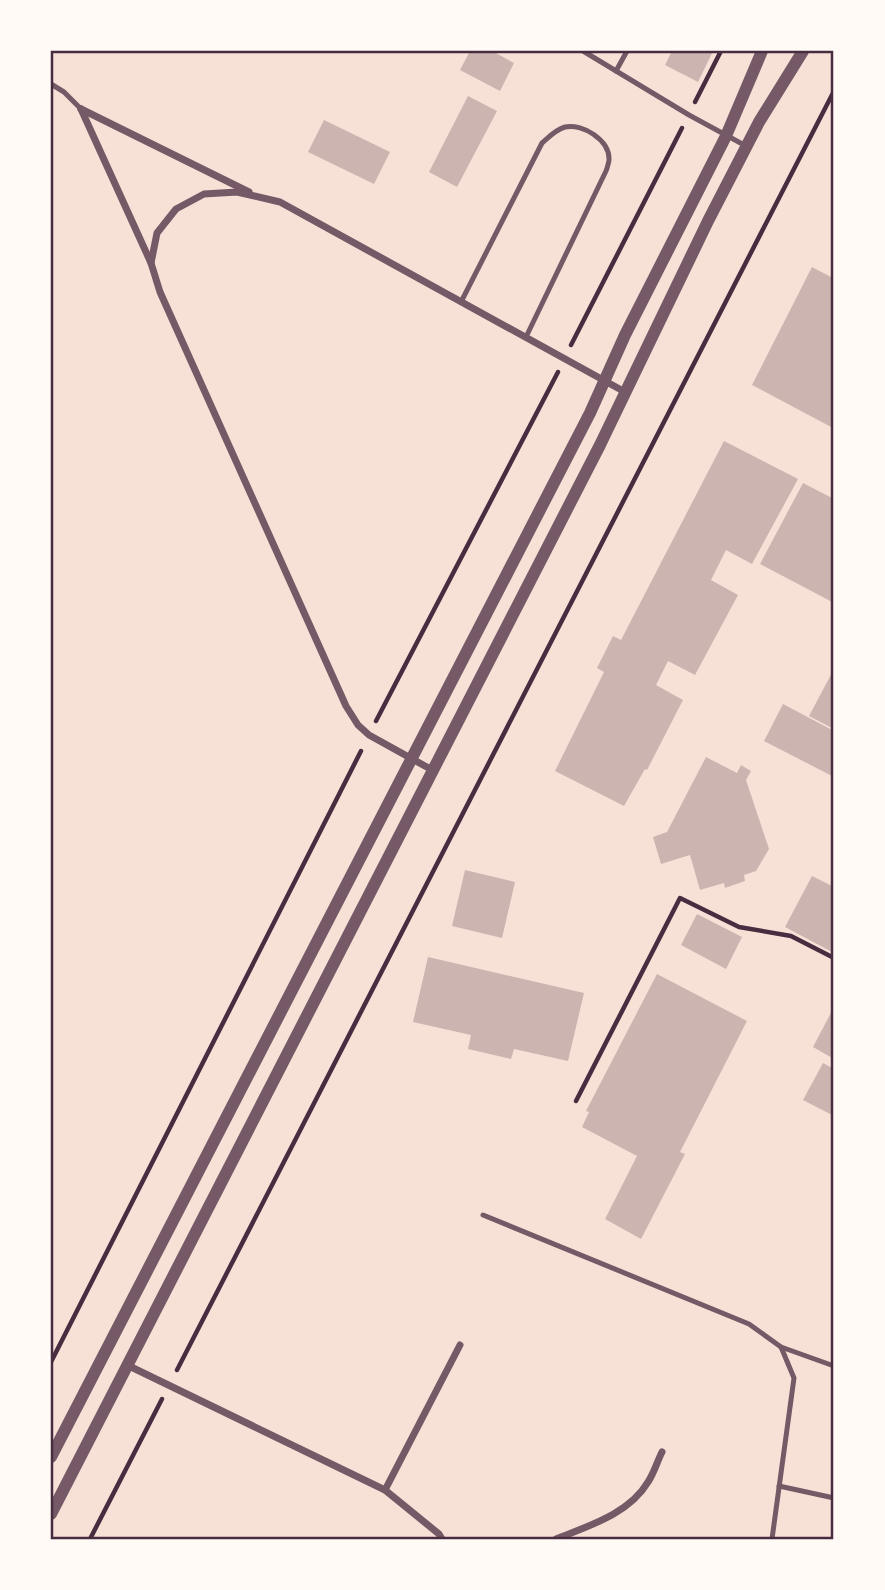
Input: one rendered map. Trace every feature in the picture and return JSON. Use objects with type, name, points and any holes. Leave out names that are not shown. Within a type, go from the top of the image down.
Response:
[{"type":"street","points":[[51,1457],[590,413],[625,335],[726,136],[762,51]]},
{"type":"street","points":[[51,1514],[600,445],[746,146],[803,51]]},
{"type":"street","points":[[80,109],[257,196]]},
{"type":"street","points":[[80,109],[151,263],[160,292],[346,706],[358,725],[369,735],[434,771]]},
{"type":"street","points":[[151,263],[157,233],[176,209],[204,194],[237,192],[280,202],[625,392]]},
{"type":"street","points":[[385,1490],[460,1345]]},
{"type":"street","points":[[127,1364],[385,1490],[442,1539]]},
{"type":"street","points":[[556,1539],[626,1506],[647,1484],[662,1452]]},
{"type":"lane","points":[[583,51],[746,146]]},
{"type":"lane","points":[[616,71],[627,51]]},
{"type":"lane","points":[[51,84],[64,92],[80,109]]},
{"type":"lane","points":[[461,302],[542,143],[554,132],[565,127],[575,126],[585,130],[604,144],[609,160],[606,171],[526,337]]},
{"type":"lane","points":[[483,1214],[749,1324],[781,1347],[834,1366]]},
{"type":"lane","points":[[772,1539],[794,1378],[781,1347]]},
{"type":"lane","points":[[779,1486],[834,1498]]},
{"type":"path","points":[[51,1362],[369,735],[721,51]]},
{"type":"path","points":[[90,1539],[834,91]]},
{"type":"path","points":[[576,1101],[680,898],[739,927],[791,936],[834,958]]},
{"type":"building","points":[[470,51],[492,51],[514,63],[500,91],[460,70]]},
{"type":"building","points":[[672,51],[713,51],[698,82],[665,65]]},
{"type":"building","points":[[468,96],[497,111],[457,187],[429,172]]},
{"type":"building","points":[[324,120],[390,152],[374,184],[308,152]]},
{"type":"building","points":[[812,267],[831,277],[834,269],[833,428],[752,385]]},
{"type":"building","points":[[724,441],[798,479],[752,564],[726,550],[711,580],[738,595],[695,675],[668,661],[656,685],[683,700],[647,770],[645,769],[624,806],[555,771],[604,672],[597,668],[613,636],[621,640]]},
{"type":"building","points":[[803,483],[834,499],[834,603],[760,564]]},
{"type":"building","points":[[834,669],[834,729],[809,716]]},
{"type":"building","points":[[783,704],[834,731],[834,777],[764,741]]},
{"type":"building","points":[[706,757],[737,773],[741,765],[751,771],[746,780],[769,849],[756,871],[744,875],[745,881],[725,888],[724,883],[700,890],[690,855],[661,864],[653,837],[667,832]]},
{"type":"building","points":[[465,870],[515,882],[502,938],[452,926]]},
{"type":"building","points":[[812,876],[834,887],[834,953],[785,927]]},
{"type":"building","points":[[697,914],[742,937],[726,969],[681,945]]},
{"type":"building","points":[[428,957],[584,993],[568,1061],[514,1049],[511,1059],[468,1049],[471,1035],[413,1022]]},
{"type":"building","points":[[657,974],[747,1021],[680,1152],[685,1154],[641,1239],[605,1219],[637,1156],[582,1127],[589,1112],[586,1111]]},
{"type":"building","points":[[834,1007],[834,1059],[813,1047]]},
{"type":"building","points":[[823,1063],[834,1069],[834,1116],[803,1100]]}]
